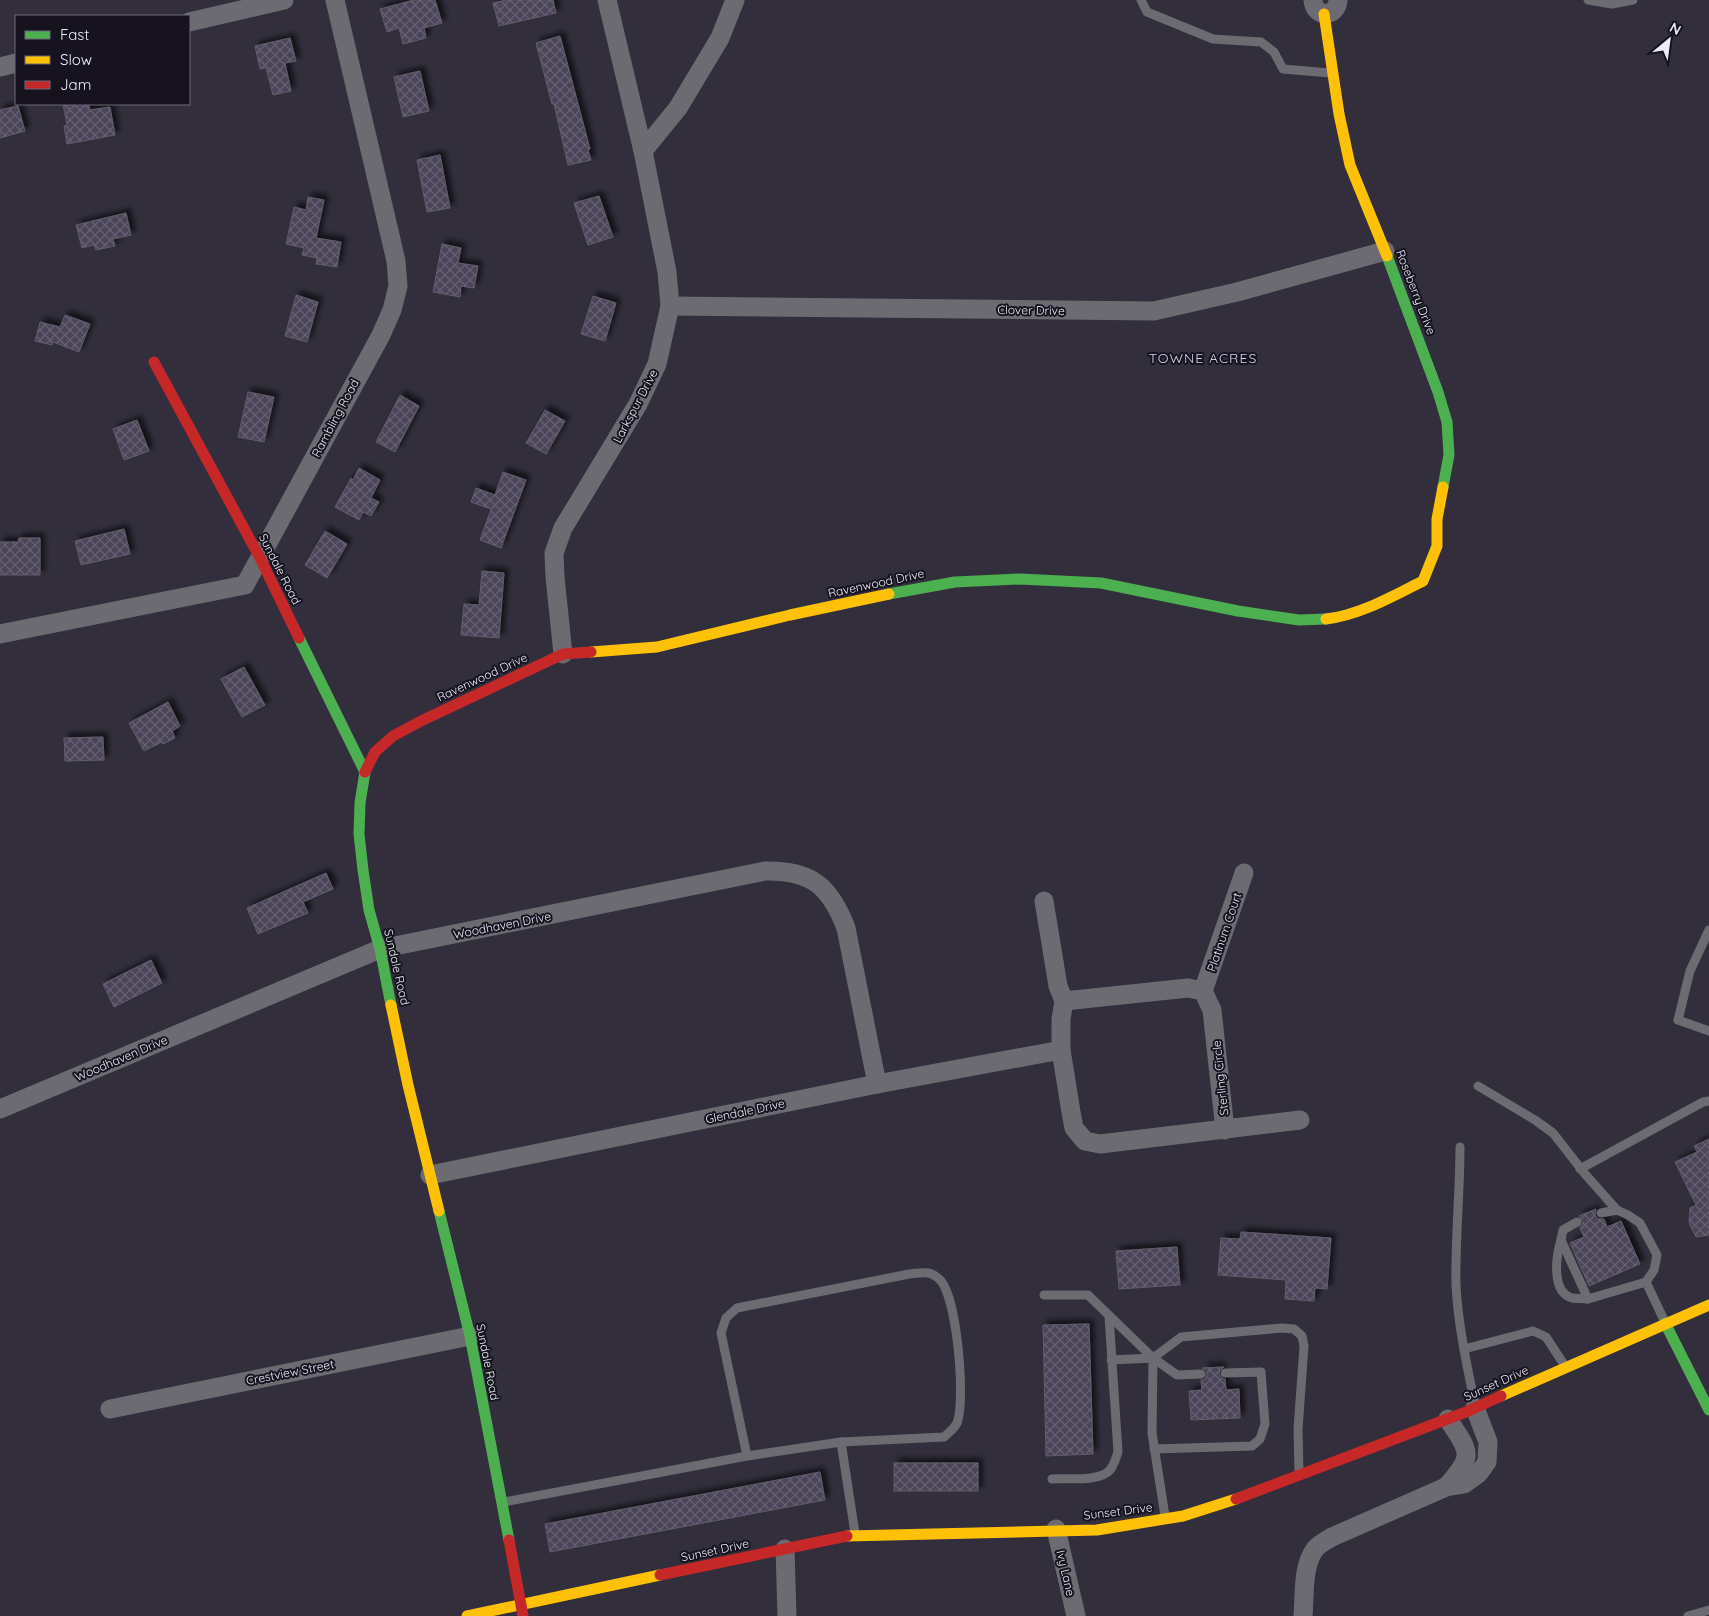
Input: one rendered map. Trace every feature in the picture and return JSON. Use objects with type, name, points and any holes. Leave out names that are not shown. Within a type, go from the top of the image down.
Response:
[{"type":"street","points":[[190,22],[284,0]]},
{"type":"street","name":"Rambling Road","points":[[0,634],[245,585],[380,335],[392,310],[398,286],[396,261],[390,227],[335,0]]},
{"type":"street","name":"Larkspur Drive","points":[[563,654],[554,553],[563,528],[642,396],[657,364],[670,306],[667,272],[643,151],[607,0]]},
{"type":"street","points":[[643,151],[678,108],[720,38],[735,0]]},
{"type":"street","points":[[1319,7],[1332,13],[1344,1]]},
{"type":"street","name":"Roseberry Drive","points":[[1319,7],[1350,164],[1365,205],[1385,250],[1438,392],[1447,422],[1449,455],[1437,519],[1437,546],[1423,581]]},
{"type":"street","points":[[0,67],[15,63]]},
{"type":"street","name":"Clover Drive","points":[[670,306],[1154,311],[1237,292],[1385,250]]},
{"type":"street","name":"Sundale Road","points":[[154,362],[260,558],[365,772],[360,803],[360,834],[369,910],[380,949],[408,1085],[470,1336],[522,1611]]},
{"type":"street","name":"Ravenwood Drive","points":[[365,772],[375,752],[393,736],[563,654],[657,647],[897,591],[954,582],[1020,579],[1101,584],[1238,611],[1299,620],[1329,619],[1354,612],[1382,602],[1423,581]]},
{"type":"street","name":"Woodhaven Drive","points":[[0,1109],[380,949],[765,871],[798,874],[815,882],[830,895],[839,909],[844,922],[877,1084]]},
{"type":"street","name":"Platinum Court","points":[[1203,991],[1244,873]]},
{"type":"street","points":[[1044,901],[1058,986],[1064,1001],[1188,988],[1203,991]]},
{"type":"street","name":"Sterling Circle","points":[[1064,1001],[1061,1020],[1061,1050],[1074,1128],[1085,1141],[1100,1144],[1225,1130],[1212,1010],[1203,991]]},
{"type":"street","name":"Glendale Drive","points":[[430,1176],[877,1084],[1061,1050]]},
{"type":"street","points":[[1225,1130],[1300,1120]]},
{"type":"street","name":"Sunset Drive","points":[[467,1616],[522,1611],[819,1541],[856,1535],[1056,1529],[1097,1530],[1184,1516],[1350,1458],[1448,1419],[1709,1305]]},
{"type":"street","points":[[1665,1323],[1709,1410]]},
{"type":"street","name":"Crestview Street","points":[[110,1409],[470,1336]]},
{"type":"street","points":[[1303,1616],[1306,1576],[1309,1562],[1316,1547],[1332,1537],[1446,1487],[1464,1484],[1479,1474],[1486,1462],[1488,1442],[1475,1408]]},
{"type":"street","points":[[1446,1487],[1458,1474],[1467,1455],[1466,1447],[1448,1419]]},
{"type":"street","name":"Ivy Lane","points":[[1056,1529],[1076,1616]]},
{"type":"street","points":[[785,1549],[787,1616]]},
{"type":"lane","points":[[1141,0],[1147,12],[1213,39],[1261,42],[1274,52],[1283,69],[1332,74]]},
{"type":"lane","points":[[1588,0],[1612,4],[1633,0]]},
{"type":"lane","points":[[1709,930],[1707,942],[1690,971],[1678,1020],[1709,1031]]},
{"type":"lane","points":[[1478,1086],[1553,1133],[1580,1169],[1617,1210],[1640,1223],[1657,1255],[1654,1270],[1646,1282],[1588,1299],[1571,1298],[1559,1284],[1556,1261],[1563,1230],[1577,1222]]},
{"type":"lane","points":[[1580,1169],[1703,1102],[1709,1101]]},
{"type":"lane","points":[[1460,1147],[1456,1220],[1456,1286],[1464,1349],[1475,1408]]},
{"type":"lane","points":[[1601,1213],[1617,1210]]},
{"type":"lane","points":[[1561,1240],[1588,1299]]},
{"type":"lane","points":[[502,1503],[746,1456],[841,1442],[944,1437],[957,1424],[962,1400],[958,1340],[948,1293],[940,1279],[928,1272],[737,1308],[726,1318],[722,1333],[746,1456]]},
{"type":"lane","points":[[1646,1282],[1665,1323]]},
{"type":"lane","points":[[1044,1295],[1088,1295],[1153,1358],[1177,1375],[1201,1374]]},
{"type":"lane","points":[[1052,1479],[1098,1478],[1109,1472],[1114,1464],[1118,1452],[1109,1316]]},
{"type":"lane","points":[[1111,1360],[1153,1358],[1181,1337],[1282,1328],[1294,1329],[1302,1336],[1304,1346],[1298,1429],[1299,1475]]},
{"type":"lane","points":[[1464,1349],[1533,1331],[1546,1337],[1566,1368]]},
{"type":"lane","points":[[1153,1358],[1152,1434],[1166,1519]]},
{"type":"lane","points":[[1154,1449],[1252,1446],[1260,1439],[1265,1424],[1261,1372],[1225,1373]]},
{"type":"lane","points":[[841,1442],[856,1535]]},
{"type":"lane","points":[[1688,1616],[1709,1610]]},
{"type":"building","points":[[414,0],[435,0],[442,23],[424,28],[426,38],[403,44],[399,28],[387,32],[380,9]]},
{"type":"building","points":[[506,0],[553,0],[556,13],[499,26],[493,3]]},
{"type":"building","points":[[560,36],[590,149],[588,150],[591,160],[568,165],[554,104],[552,104],[536,43]]},
{"type":"building","points":[[290,38],[296,61],[285,63],[291,91],[273,95],[266,68],[260,69],[255,46]]},
{"type":"building","points":[[420,71],[429,111],[403,117],[394,77]]},
{"type":"building","points":[[63,105],[89,105],[90,110],[110,107],[115,135],[67,144],[64,126],[67,125]]},
{"type":"building","points":[[18,106],[25,131],[0,138],[0,110]]},
{"type":"building","points":[[440,155],[450,208],[427,212],[417,160]]},
{"type":"building","points":[[599,196],[613,237],[588,245],[574,203]]},
{"type":"building","points":[[308,197],[324,200],[316,238],[341,242],[337,267],[316,264],[317,258],[302,255],[304,248],[286,244],[294,207],[306,210]]},
{"type":"building","points":[[126,213],[131,235],[113,239],[115,246],[96,250],[94,245],[82,248],[76,225]]},
{"type":"building","points":[[442,244],[461,248],[458,263],[478,266],[474,288],[461,286],[460,297],[433,292]]},
{"type":"building","points":[[296,295],[318,302],[307,342],[285,336]]},
{"type":"building","points":[[593,296],[616,303],[605,341],[581,334]]},
{"type":"building","points":[[65,315],[90,324],[79,352],[53,342],[52,345],[35,341],[40,322],[60,327]]},
{"type":"building","points":[[248,392],[274,397],[264,442],[238,437]]},
{"type":"building","points":[[400,395],[419,406],[395,452],[376,442]]},
{"type":"building","points":[[545,410],[565,421],[546,454],[526,443]]},
{"type":"building","points":[[137,420],[149,451],[124,460],[113,429]]},
{"type":"building","points":[[359,468],[380,480],[371,498],[379,502],[371,516],[363,512],[359,520],[335,507],[351,478],[353,480]]},
{"type":"building","points":[[503,472],[526,480],[501,548],[480,540],[491,509],[471,502],[476,488],[495,495]]},
{"type":"building","points":[[124,529],[130,554],[81,565],[75,541]]},
{"type":"building","points":[[325,531],[347,544],[327,578],[305,565]]},
{"type":"building","points":[[19,538],[40,538],[40,575],[0,575],[0,542],[18,542]]},
{"type":"building","points":[[482,571],[504,573],[499,638],[461,635],[464,604],[479,605]]},
{"type":"building","points":[[244,667],[265,705],[242,717],[221,679]]},
{"type":"building","points":[[168,702],[180,726],[172,731],[175,738],[144,751],[129,723]]},
{"type":"building","points":[[103,737],[104,760],[65,761],[64,738]]},
{"type":"building","points":[[326,873],[333,889],[303,902],[308,913],[258,934],[247,908]]},
{"type":"building","points":[[151,960],[162,983],[114,1007],[103,984]]},
{"type":"building","points":[[1709,1139],[1709,1235],[1696,1237],[1689,1223],[1690,1208],[1696,1205],[1675,1162],[1697,1152],[1694,1146]]},
{"type":"building","points":[[1596,1209],[1596,1217],[1604,1219],[1607,1227],[1621,1221],[1640,1264],[1589,1286],[1570,1243],[1584,1237],[1580,1228],[1583,1222],[1579,1216]]},
{"type":"building","points":[[1241,1232],[1331,1238],[1327,1289],[1315,1288],[1314,1301],[1285,1299],[1286,1280],[1218,1275],[1221,1238],[1240,1239]]},
{"type":"building","points":[[1177,1247],[1180,1285],[1119,1289],[1116,1251]]},
{"type":"building","points":[[1089,1324],[1093,1454],[1046,1456],[1043,1325]]},
{"type":"building","points":[[1224,1367],[1220,1370],[1219,1374],[1225,1379],[1226,1390],[1239,1389],[1240,1418],[1191,1420],[1189,1391],[1202,1390],[1201,1380],[1205,1379],[1207,1374],[1206,1370],[1202,1368]]},
{"type":"building","points":[[894,1463],[978,1463],[978,1491],[894,1491]]},
{"type":"building","points":[[820,1472],[825,1500],[550,1552],[545,1524]]},
{"type":"traffic: fast","points":[[1387,256],[1438,392],[1447,422],[1449,455],[1443,487]]},
{"type":"traffic: fast","points":[[889,594],[955,582],[1020,579],[1101,583],[1238,611],[1299,620],[1326,619]]},
{"type":"traffic: fast","points":[[299,638],[365,772],[360,803],[359,834],[363,870],[369,910],[380,949],[391,1005]]},
{"type":"traffic: fast","points":[[439,1211],[470,1336],[509,1540]]},
{"type":"traffic: fast","points":[[1665,1323],[1709,1410]]},
{"type":"traffic: slow","points":[[1324,14],[1339,114],[1350,165],[1387,256]]},
{"type":"traffic: slow","points":[[1326,619],[1364,609],[1423,581],[1437,546],[1437,519],[1443,487]]},
{"type":"traffic: slow","points":[[591,652],[657,647],[790,615],[889,594]]},
{"type":"traffic: slow","points":[[391,1005],[408,1085],[439,1211]]},
{"type":"traffic: slow","points":[[1501,1396],[1709,1305]]},
{"type":"traffic: slow","points":[[847,1536],[1097,1530],[1183,1516],[1236,1499]]},
{"type":"traffic: slow","points":[[467,1616],[660,1575]]},
{"type":"traffic: jam","points":[[154,362],[260,558],[299,638]]},
{"type":"traffic: jam","points":[[365,772],[375,752],[393,736],[421,721],[563,654],[591,652]]},
{"type":"traffic: jam","points":[[1236,1499],[1466,1412],[1501,1396]]},
{"type":"traffic: jam","points":[[660,1575],[847,1536]]},
{"type":"traffic: jam","points":[[509,1540],[523,1616]]},
{"type":"district","name":"TOWNE ACRES","points":[[1203,358]]}]
